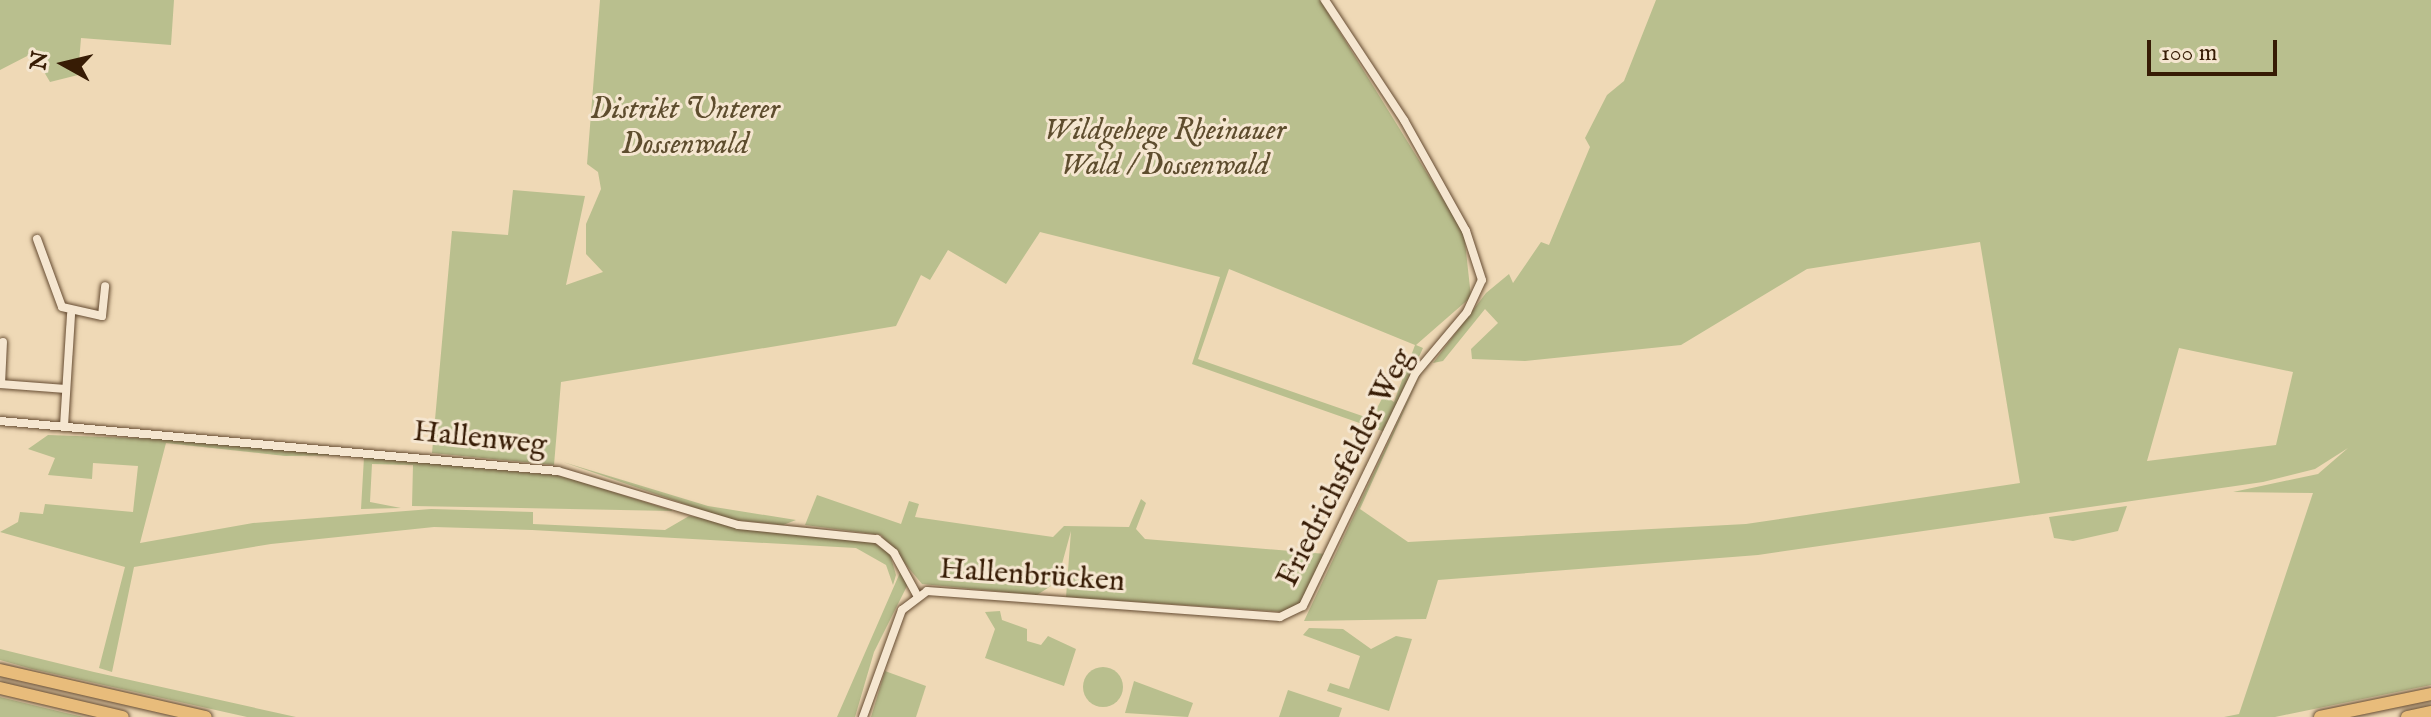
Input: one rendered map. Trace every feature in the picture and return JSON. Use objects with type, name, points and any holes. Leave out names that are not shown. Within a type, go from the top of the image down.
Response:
[{"type":"highway","points":[[0,670],[206,717]]},
{"type":"highway","points":[[0,688],[123,717]]},
{"type":"highway","points":[[2320,717],[2431,694]]},
{"type":"highway","points":[[2407,717],[2431,712]]},
{"type":"street","name":"Friedrichsfelder Weg","points":[[1280,617],[1295,615],[1312,591],[1415,374],[1467,312],[1482,280],[1466,231],[1412,134],[1325,0]]},
{"type":"street","points":[[37,239],[57,299],[71,314],[102,316],[105,286]]},
{"type":"street","points":[[64,426],[71,314]]},
{"type":"street","points":[[3,342],[1,384],[66,389]]},
{"type":"street","points":[[58,343],[69,343]]},
{"type":"street","name":"Hallenweg","points":[[0,421],[558,471],[738,525],[877,539],[894,553],[917,595]]},
{"type":"street","name":"Hallenbrücken","points":[[863,717],[902,610],[917,595],[938,590],[1280,617]]},
{"type":"green space","points":[[0,0],[174,0],[171,45],[81,38],[78,75],[50,82],[33,53],[0,70]]},
{"type":"green space","name":"Distrikt Unterer Dossenwald","points":[[600,0],[1320,0],[1464,233],[1471,297],[1416,345],[1423,348],[1385,432],[1192,364],[1220,277],[1040,232],[1006,284],[948,250],[930,280],[921,275],[896,326],[561,382],[554,465],[432,453],[452,231],[508,235],[513,190],[585,196],[566,285],[603,272],[586,254],[586,224],[601,189],[598,172],[587,164]],"holes":[[[1229,269],[1415,345],[1394,402],[1384,395],[1371,419],[1198,359]]]},
{"type":"green space","points":[[1656,0],[2431,0],[2431,685],[2275,717],[2224,717],[2239,714],[2313,493],[2233,492],[2318,474],[2348,448],[2315,469],[2263,482],[1758,555],[1438,580],[1426,619],[1304,621],[1421,373],[1360,509],[1408,542],[1746,524],[2020,483],[1980,242],[1807,269],[1681,345],[1525,361],[1472,359],[1471,349],[1498,323],[1485,309],[1443,361],[1433,363],[1486,293],[1509,274],[1513,283],[1541,242],[1549,245],[1590,147],[1585,138],[1607,95],[1624,81]],"holes":[[[2179,348],[2293,372],[2276,445],[2147,461]]]},
{"type":"green space","points":[[48,435],[164,439],[362,455],[285,456],[166,443],[140,543],[253,523],[431,509],[533,512],[533,524],[665,530],[689,516],[870,540],[890,554],[896,575],[893,585],[886,565],[856,548],[532,530],[434,527],[271,544],[134,567],[112,672],[99,668],[125,567],[0,532],[18,522],[20,512],[43,514],[45,504],[133,512],[138,466],[93,463],[92,479],[48,475],[55,458],[28,449]]},
{"type":"green space","points":[[364,457],[562,476],[674,511],[412,506],[413,465],[372,464],[370,502],[401,508],[361,509]]},
{"type":"green space","points":[[563,462],[708,506],[796,520],[783,525],[728,519]]},
{"type":"green space","points":[[817,495],[901,524],[909,501],[919,504],[915,517],[1053,537],[1064,526],[1129,527],[1141,499],[1146,503],[1136,529],[1145,539],[1326,554],[1301,602],[1285,612],[1066,597],[1071,531],[1057,582],[1037,595],[922,584],[881,535],[805,525]]},
{"type":"green space","points":[[2127,506],[2118,531],[2073,541],[2054,538],[2049,517]]},
{"type":"green space","points":[[902,568],[909,582],[874,652],[855,717],[837,717]]},
{"type":"green space","points":[[1000,611],[1002,620],[1027,629],[1027,641],[1041,645],[1048,636],[1076,649],[1064,686],[985,658],[995,629],[985,612]]},
{"type":"green space","points":[[1309,628],[1343,629],[1371,649],[1396,636],[1412,639],[1389,711],[1327,691],[1330,683],[1349,689],[1360,656],[1303,635]]},
{"type":"green space","points":[[0,649],[296,717],[247,717],[32,669],[0,660]]},
{"type":"green space","points":[[1103,667],[1117,673],[1123,687],[1117,701],[1103,707],[1089,701],[1083,687],[1089,673]]},
{"type":"green space","points":[[885,671],[926,686],[916,717],[871,717]]},
{"type":"green space","points":[[1134,681],[1193,703],[1188,717],[1125,713]]},
{"type":"green space","points":[[1288,690],[1342,708],[1339,717],[1279,717]]},
{"type":"green space","points":[[0,697],[66,713],[84,717],[0,717]]},
{"type":"park label","name":"Wildgehege Rheinauer Wald / Dossenwald","points":[[1165,148]]}]
